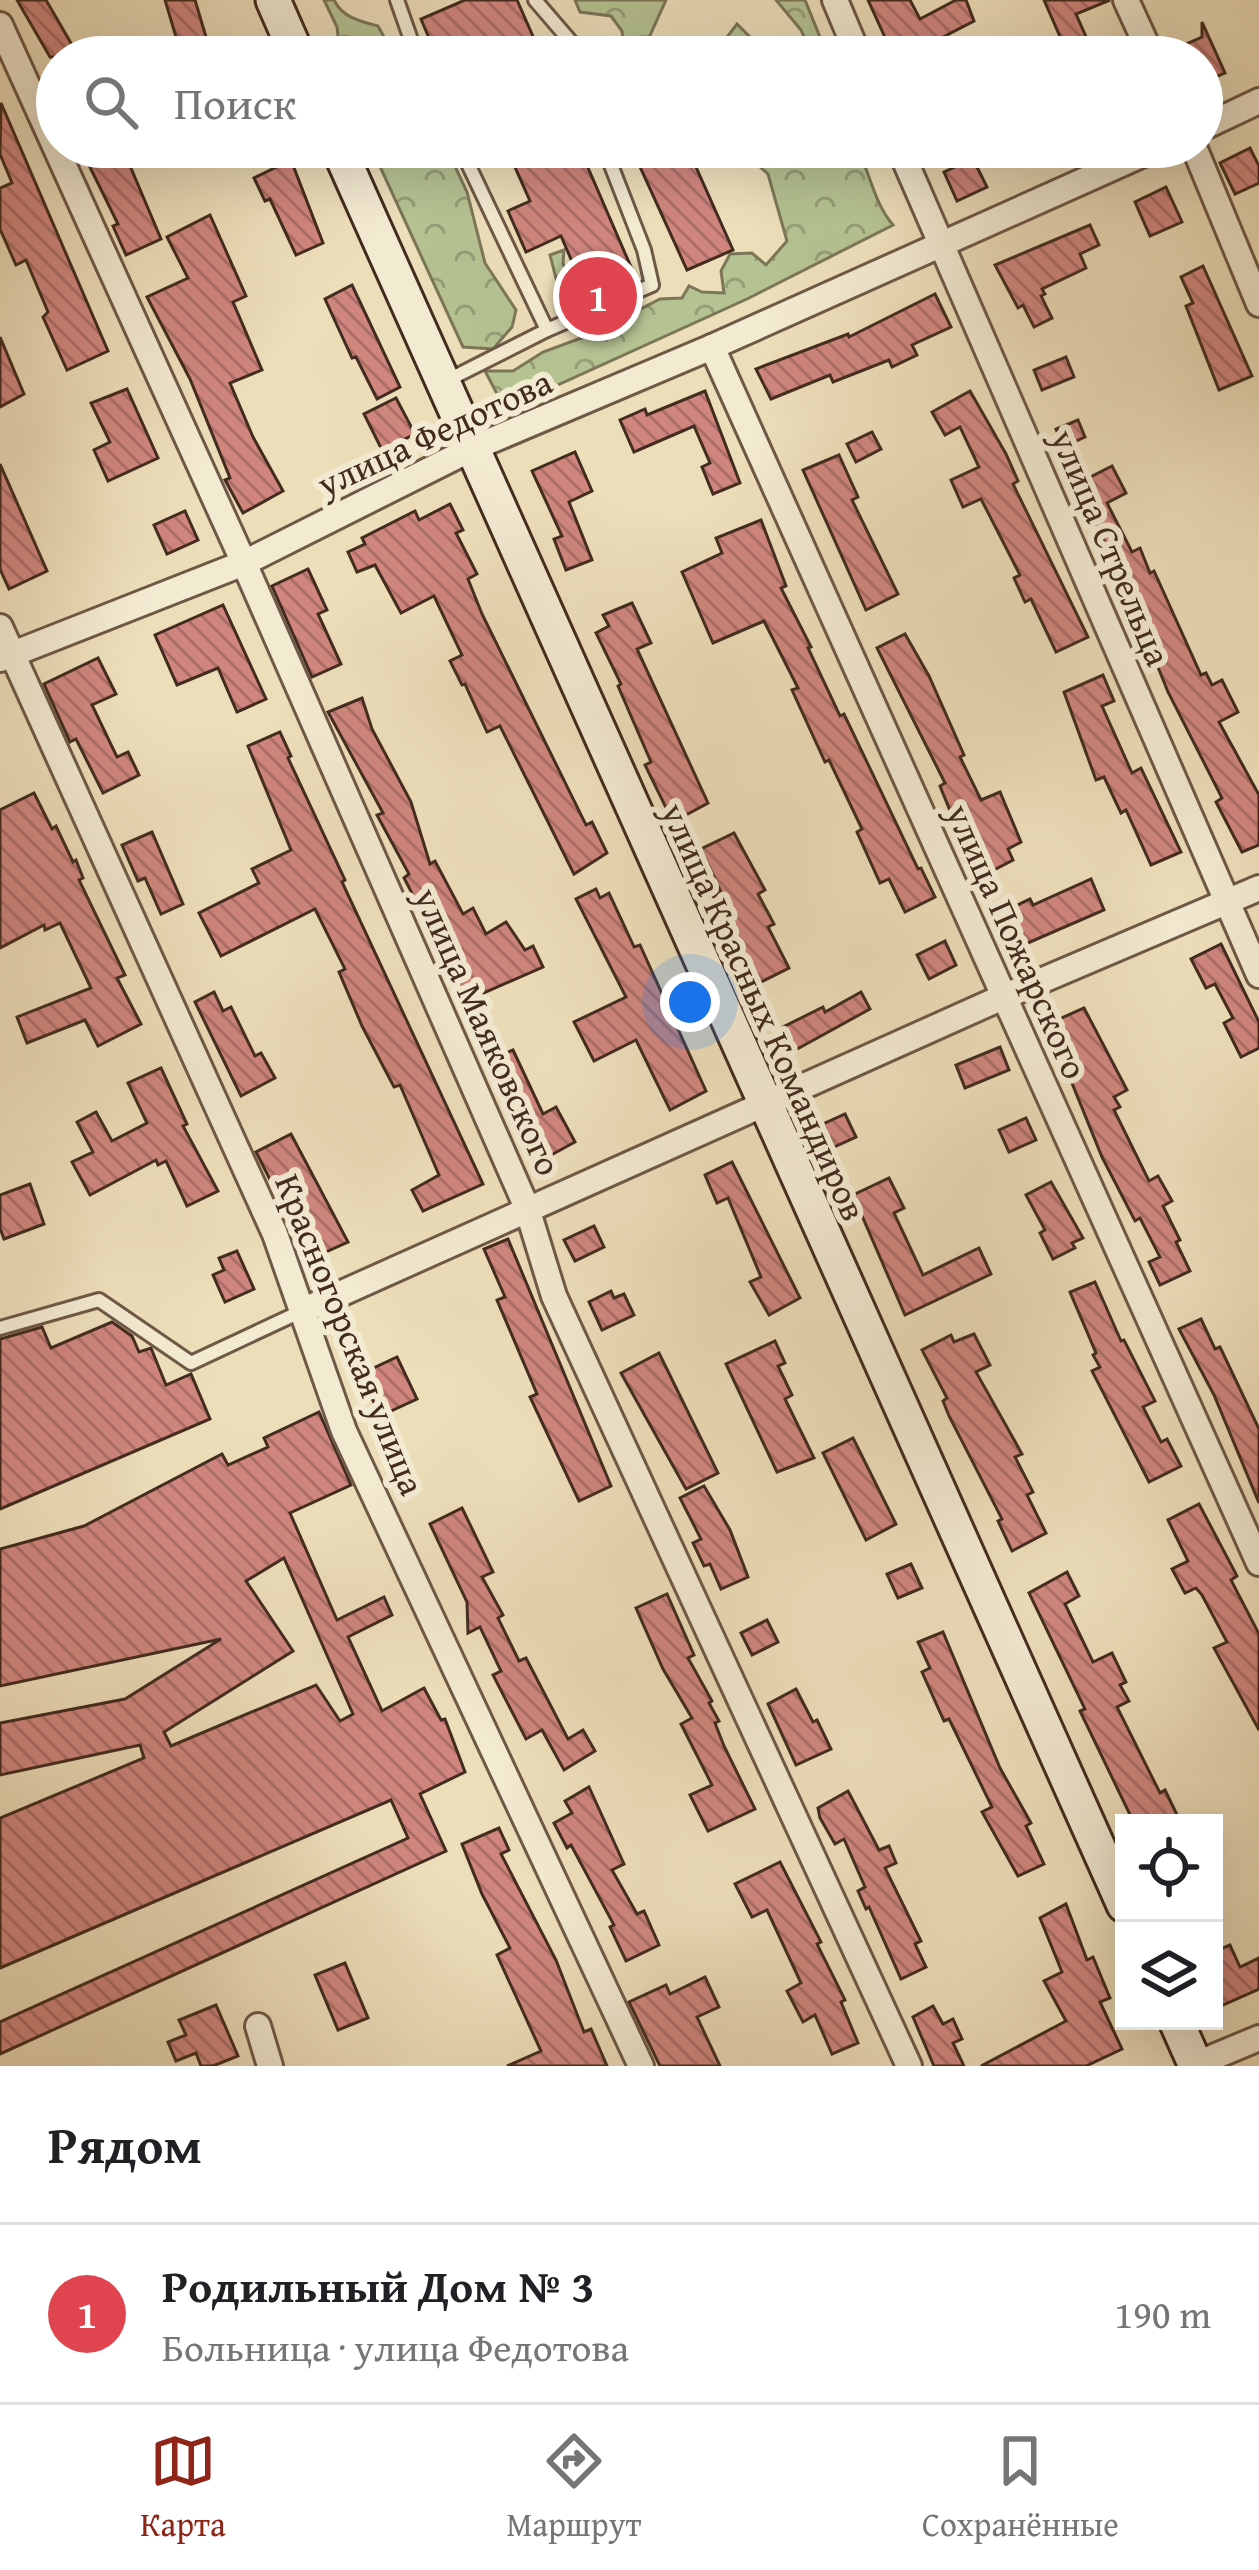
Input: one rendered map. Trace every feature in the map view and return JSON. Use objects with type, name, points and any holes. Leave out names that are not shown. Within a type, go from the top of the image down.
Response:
[{"type":"street","points":[[273,0],[289,36]]},
{"type":"street","points":[[835,0],[851,36]]},
{"type":"street","points":[[1126,0],[1142,36]]},
{"type":"street","name":"улица Маяковского","points":[[0,25],[36,104]]},
{"type":"street","points":[[1223,118],[1259,100]]},
{"type":"street","name":"улица Маяковского","points":[[65,168],[527,1208],[554,1296],[910,2066]]},
{"type":"street","name":"улица Красных Командиров","points":[[347,168],[1115,1885]]},
{"type":"street","name":"улица Стрельца","points":[[908,168],[1259,975]]},
{"type":"street","name":"улица Федотова","points":[[6,656],[244,563],[471,448],[712,347],[1111,168]]},
{"type":"street","points":[[1203,168],[1259,304]]},
{"type":"street","name":"улица Пожарского","points":[[712,347],[1259,1563]]},
{"type":"street","name":"Красногорская улица","points":[[0,627],[6,656],[275,1234],[344,1431],[641,2066]]},
{"type":"street","points":[[302,1311],[1003,997],[1259,888]]},
{"type":"street","points":[[258,2026],[270,2066]]},
{"type":"street","points":[[1180,2030],[1195,2066],[1259,2038]]},
{"type":"lane","points":[[397,0],[410,36]]},
{"type":"lane","points":[[535,0],[566,36]]},
{"type":"lane","points":[[470,168],[547,330]]},
{"type":"lane","points":[[442,383],[547,330],[652,286],[644,250],[612,168]]},
{"type":"lane","points":[[0,1328],[99,1300],[191,1363],[302,1311]]},
{"type":"green space","points":[[324,0],[334,0],[347,15],[378,26],[383,36],[338,36]]},
{"type":"green space","points":[[575,0],[666,0],[650,36],[623,36],[611,16],[580,12]]},
{"type":"green space","points":[[776,0],[805,0],[820,36],[804,36]]},
{"type":"green space","points":[[737,24],[749,36],[728,36]]},
{"type":"green space","points":[[381,168],[456,168],[467,192],[485,263],[516,310],[512,327],[493,349],[463,347]]},
{"type":"green space","points":[[761,168],[865,168],[893,225],[747,299],[505,409],[485,371],[513,371],[543,352],[592,334],[660,299],[682,298],[689,286],[724,293],[721,271],[730,254],[752,253],[766,265],[787,241],[768,174]]},
{"type":"green space","points":[[564,250],[563,264],[576,287],[571,299],[560,294],[550,255]]},
{"type":"building","points":[[17,0],[46,0],[67,36],[38,36]]},
{"type":"building","points":[[165,0],[195,0],[206,36],[176,36]]},
{"type":"building","points":[[465,0],[517,0],[533,36],[428,36],[421,19]]},
{"type":"building","points":[[868,0],[910,0],[920,19],[956,0],[966,0],[974,21],[945,36],[884,36]]},
{"type":"building","points":[[1044,0],[1110,0],[1076,14],[1086,36],[1060,36]]},
{"type":"building","points":[[1,103],[108,351],[67,370],[43,317],[48,312],[26,260],[16,265],[0,229],[0,188],[12,183],[0,154]]},
{"type":"building","points":[[1250,148],[1259,166],[1259,183],[1235,194],[1223,162]]},
{"type":"building","points":[[90,168],[131,168],[161,239],[126,255],[113,226],[118,224]]},
{"type":"building","points":[[275,168],[294,168],[323,243],[296,255],[270,199],[265,201],[254,178]]},
{"type":"building","points":[[515,168],[588,168],[634,274],[586,294],[561,236],[526,252],[508,211],[530,201]]},
{"type":"building","points":[[641,168],[696,168],[733,250],[687,270]]},
{"type":"building","points":[[978,168],[987,187],[957,201],[944,172]]},
{"type":"building","points":[[1166,187],[1182,222],[1150,236],[1135,202]]},
{"type":"building","points":[[210,215],[246,296],[233,302],[262,370],[230,383],[283,491],[243,513],[225,480],[230,478],[190,379],[147,297],[188,278],[167,237]]},
{"type":"building","points":[[1090,225],[1099,245],[1080,254],[1086,268],[1042,289],[1052,318],[1034,327],[995,265]]},
{"type":"building","points":[[1203,266],[1252,376],[1219,390],[1186,306],[1193,303],[1181,277]]},
{"type":"building","points":[[352,285],[400,387],[377,399],[325,299]]},
{"type":"building","points":[[935,294],[951,327],[912,345],[917,355],[892,367],[889,360],[833,382],[830,375],[771,399],[756,369],[849,337]]},
{"type":"building","points":[[0,337],[24,394],[0,407]]},
{"type":"building","points":[[1066,357],[1074,377],[1042,390],[1034,370]]},
{"type":"building","points":[[127,389],[158,458],[108,481],[94,450],[110,442],[91,403]]},
{"type":"building","points":[[705,391],[740,483],[713,494],[702,467],[710,463],[694,426],[634,452],[620,420],[645,409],[647,415]]},
{"type":"building","points":[[970,391],[1006,454],[1018,481],[1013,484],[1088,637],[1056,652],[1031,599],[1025,602],[1014,578],[1020,575],[981,499],[963,507],[951,480],[979,467],[960,427],[945,435],[932,412]]},
{"type":"building","points":[[396,398],[415,434],[382,450],[364,414]]},
{"type":"building","points":[[1078,420],[1085,437],[1063,447],[1056,429]]},
{"type":"building","points":[[872,432],[881,449],[856,462],[847,444]]},
{"type":"building","points":[[575,452],[592,491],[569,502],[592,560],[566,570],[554,539],[562,536],[532,471]]},
{"type":"building","points":[[839,455],[858,497],[852,500],[898,594],[866,610],[803,470]]},
{"type":"building","points":[[0,464],[47,571],[9,589],[0,569]]},
{"type":"building","points":[[1112,466],[1126,493],[1107,503],[1132,552],[1140,548],[1150,573],[1154,571],[1201,675],[1206,673],[1212,685],[1222,680],[1238,712],[1219,722],[1259,795],[1259,845],[1242,852],[1216,802],[1222,798],[1168,692],[1148,634],[1077,484]]},
{"type":"building","points":[[450,504],[463,530],[456,533],[477,574],[468,579],[482,614],[586,825],[592,822],[607,853],[574,874],[500,726],[487,732],[462,685],[450,661],[462,655],[434,596],[401,613],[375,565],[357,572],[348,552],[365,544],[362,538],[415,511],[419,520]]},
{"type":"building","points":[[185,511],[198,540],[167,554],[154,525]]},
{"type":"building","points":[[761,520],[786,586],[781,588],[808,648],[935,897],[905,912],[889,879],[880,883],[857,832],[862,829],[829,760],[825,762],[792,690],[798,688],[764,621],[713,643],[682,572],[722,553],[716,538]]},
{"type":"building","points":[[308,569],[327,610],[318,614],[341,664],[312,677],[272,586]]},
{"type":"building","points":[[632,603],[651,643],[637,649],[708,803],[673,822],[645,765],[651,762],[596,633],[609,626],[603,615]]},
{"type":"building","points":[[223,605],[266,699],[237,712],[218,668],[177,685],[155,635]]},
{"type":"building","points":[[905,634],[929,676],[981,800],[1000,792],[1021,842],[1008,849],[1013,860],[986,874],[951,813],[940,786],[945,783],[877,648]]},
{"type":"building","points":[[98,658],[116,694],[92,705],[117,757],[128,752],[139,775],[103,793],[76,739],[70,742],[44,684]]},
{"type":"building","points":[[1103,675],[1114,701],[1102,706],[1132,773],[1141,768],[1181,852],[1151,865],[1126,810],[1121,813],[1104,777],[1096,780],[1064,692]]},
{"type":"building","points":[[362,698],[372,729],[411,802],[430,864],[435,861],[463,914],[473,908],[486,934],[506,922],[525,950],[533,946],[543,967],[463,1002],[445,966],[449,964],[404,878],[409,874],[377,815],[383,813],[328,712]]},
{"type":"building","points":[[280,732],[342,882],[483,1184],[423,1211],[412,1190],[439,1175],[400,1085],[394,1087],[362,1026],[339,972],[345,969],[315,909],[221,956],[199,913],[259,883],[252,869],[291,850],[248,746]]},
{"type":"building","points":[[34,793],[52,829],[56,826],[73,862],[76,860],[83,878],[79,880],[125,975],[117,978],[141,1024],[98,1046],[85,1020],[27,1043],[17,1017],[91,988],[60,923],[45,930],[44,925],[0,948],[0,810]]},
{"type":"building","points":[[152,832],[183,904],[161,914],[145,878],[138,881],[122,845]]},
{"type":"building","points":[[734,833],[765,890],[758,894],[774,924],[768,927],[789,968],[755,985],[709,910],[718,904],[713,896],[721,892],[701,849]]},
{"type":"building","points":[[1091,879],[1104,910],[1021,946],[1005,911],[1030,899],[1033,905]]},
{"type":"building","points":[[596,889],[600,898],[609,893],[634,947],[640,945],[706,1091],[670,1110],[636,1040],[594,1061],[574,1022],[626,997],[576,899]]},
{"type":"building","points":[[945,941],[956,965],[929,979],[917,955]]},
{"type":"building","points":[[1221,944],[1259,1022],[1259,1048],[1241,1057],[1224,1023],[1233,1018],[1215,984],[1206,988],[1191,959]]},
{"type":"building","points":[[214,992],[223,1011],[231,1007],[255,1056],[261,1053],[275,1078],[241,1096],[195,1002]]},
{"type":"building","points":[[861,992],[870,1009],[790,1053],[779,1029]]},
{"type":"building","points":[[1084,1008],[1127,1090],[1114,1097],[1120,1107],[1114,1110],[1149,1181],[1158,1176],[1172,1201],[1163,1206],[1190,1271],[1160,1285],[1149,1262],[1160,1257],[1102,1157],[1048,1024]]},
{"type":"building","points":[[1000,1047],[1009,1070],[965,1088],[956,1065]]},
{"type":"building","points":[[513,1050],[543,1114],[556,1107],[575,1142],[533,1165],[486,1062]]},
{"type":"building","points":[[161,1068],[187,1124],[183,1126],[218,1191],[187,1206],[166,1161],[158,1165],[156,1160],[90,1195],[72,1162],[93,1152],[77,1122],[96,1112],[112,1141],[147,1123],[128,1083]]},
{"type":"building","points":[[845,1114],[856,1137],[834,1147],[823,1124]]},
{"type":"building","points":[[1026,1118],[1036,1140],[1009,1152],[999,1130]]},
{"type":"building","points":[[291,1134],[348,1242],[310,1259],[256,1152]]},
{"type":"building","points":[[732,1162],[800,1298],[769,1315],[750,1282],[761,1277],[728,1198],[717,1203],[705,1175]]},
{"type":"building","points":[[889,1178],[904,1208],[894,1213],[923,1275],[979,1248],[991,1274],[905,1315],[853,1195]]},
{"type":"building","points":[[1051,1182],[1083,1238],[1072,1243],[1075,1248],[1053,1259],[1040,1233],[1045,1230],[1026,1195]]},
{"type":"building","points":[[30,1184],[44,1224],[4,1239],[0,1195]]},
{"type":"building","points":[[594,1226],[604,1247],[575,1261],[564,1240]]},
{"type":"building","points":[[508,1239],[611,1486],[579,1501],[530,1397],[537,1394],[497,1300],[505,1297],[484,1249]]},
{"type":"building","points":[[237,1251],[254,1289],[225,1302],[213,1275],[224,1270],[219,1258]]},
{"type":"building","points":[[1095,1282],[1155,1401],[1143,1407],[1161,1442],[1167,1439],[1181,1466],[1149,1482],[1092,1371],[1100,1367],[1070,1292]]},
{"type":"building","points":[[611,1291],[614,1298],[624,1294],[634,1315],[602,1330],[589,1302]]},
{"type":"building","points":[[1201,1319],[1215,1349],[1220,1347],[1259,1429],[1259,1503],[1214,1395],[1179,1329]]},
{"type":"building","points":[[112,1322],[132,1336],[139,1352],[151,1348],[166,1385],[191,1374],[210,1419],[0,1509],[0,1339],[42,1327],[51,1348]]},
{"type":"building","points":[[974,1334],[990,1365],[976,1372],[1022,1454],[1015,1457],[1046,1533],[1012,1551],[998,1521],[1002,1519],[949,1416],[943,1401],[947,1398],[922,1350],[951,1335],[954,1342]]},
{"type":"building","points":[[775,1341],[785,1363],[778,1366],[792,1395],[785,1399],[814,1458],[777,1472],[726,1364]]},
{"type":"building","points":[[659,1353],[718,1473],[686,1489],[621,1373]]},
{"type":"building","points":[[397,1357],[417,1399],[380,1416],[361,1374]]},
{"type":"building","points":[[319,1412],[351,1485],[290,1513],[337,1620],[384,1597],[392,1615],[348,1637],[382,1711],[424,1688],[441,1720],[445,1719],[465,1772],[420,1794],[446,1851],[0,2054],[0,2022],[408,1838],[391,1800],[0,1968],[0,1818],[144,1758],[140,1745],[0,1775],[0,1723],[125,1699],[221,1639],[0,1686],[0,1549],[84,1526],[222,1454],[228,1465],[268,1447],[264,1438]],"holes":[[[284,1558],[353,1714],[340,1721],[316,1685],[171,1746],[164,1732],[293,1651],[246,1581]]]},
{"type":"building","points":[[853,1438],[896,1524],[866,1540],[823,1453]]},
{"type":"building","points":[[704,1486],[730,1530],[748,1577],[721,1589],[710,1564],[704,1566],[693,1543],[701,1539],[680,1498]]},
{"type":"building","points":[[1199,1504],[1237,1576],[1231,1580],[1259,1634],[1259,1730],[1214,1648],[1227,1642],[1202,1595],[1196,1588],[1185,1593],[1172,1569],[1188,1561],[1168,1520]]},
{"type":"building","points":[[462,1508],[493,1572],[482,1577],[503,1615],[498,1618],[519,1661],[526,1658],[568,1739],[583,1730],[595,1751],[564,1770],[542,1730],[526,1739],[493,1675],[501,1671],[480,1627],[468,1633],[467,1602],[430,1524]]},
{"type":"building","points":[[911,1564],[922,1588],[898,1598],[887,1574]]},
{"type":"building","points":[[1067,1572],[1079,1596],[1065,1604],[1093,1662],[1112,1653],[1129,1701],[1117,1707],[1160,1793],[1165,1790],[1177,1814],[1130,1814],[1029,1593]]},
{"type":"building","points":[[667,1594],[694,1655],[688,1658],[712,1701],[724,1746],[755,1809],[708,1831],[690,1795],[712,1785],[681,1724],[692,1718],[663,1669],[636,1608]]},
{"type":"building","points":[[767,1620],[778,1642],[752,1655],[741,1633]]},
{"type":"building","points":[[943,1632],[1000,1768],[1031,1823],[1026,1826],[1044,1864],[1018,1876],[982,1812],[992,1807],[922,1672],[930,1668],[918,1642]]},
{"type":"building","points":[[796,1689],[831,1749],[796,1765],[768,1704]]},
{"type":"building","points":[[589,1787],[624,1864],[612,1870],[637,1914],[644,1911],[659,1945],[626,1961],[610,1927],[614,1925],[554,1823],[572,1813],[565,1801]]},
{"type":"building","points":[[848,1791],[879,1850],[889,1846],[896,1863],[885,1868],[921,1941],[915,1944],[926,1967],[901,1979],[858,1891],[865,1887],[844,1839],[835,1844],[820,1818],[818,1808]]},
{"type":"building","points":[[499,1828],[509,1850],[501,1854],[556,1960],[584,2032],[591,2029],[607,2066],[507,2066],[541,2051],[497,1955],[510,1948],[462,1844]]},
{"type":"building","points":[[780,1862],[821,1942],[817,1944],[845,2000],[841,2002],[858,2043],[832,2054],[815,2015],[803,2022],[787,1991],[801,1983],[767,1910],[752,1917],[735,1884]]},
{"type":"building","points":[[1066,1904],[1087,1960],[1093,1957],[1110,1998],[1100,2002],[1122,2049],[1086,2066],[981,2066],[1066,2021],[1044,1981],[1062,1972],[1040,1918]]},
{"type":"building","points":[[1230,1945],[1240,1967],[1259,1958],[1259,1989],[1223,2005],[1223,1948]]},
{"type":"building","points":[[345,1963],[368,2018],[338,2030],[315,1975]]},
{"type":"building","points":[[705,1977],[719,2007],[697,2017],[720,2066],[660,2066],[629,2002],[666,1985],[670,1994]]},
{"type":"building","points":[[216,2005],[238,2056],[213,2066],[201,2066],[196,2053],[176,2061],[168,2042],[186,2035],[179,2020]]},
{"type":"building","points":[[933,2006],[943,2024],[953,2019],[962,2039],[953,2043],[964,2066],[934,2066],[913,2017]]},
{"type":"place","name":"Родильный Дом № 3","points":[[598,296]]}]
